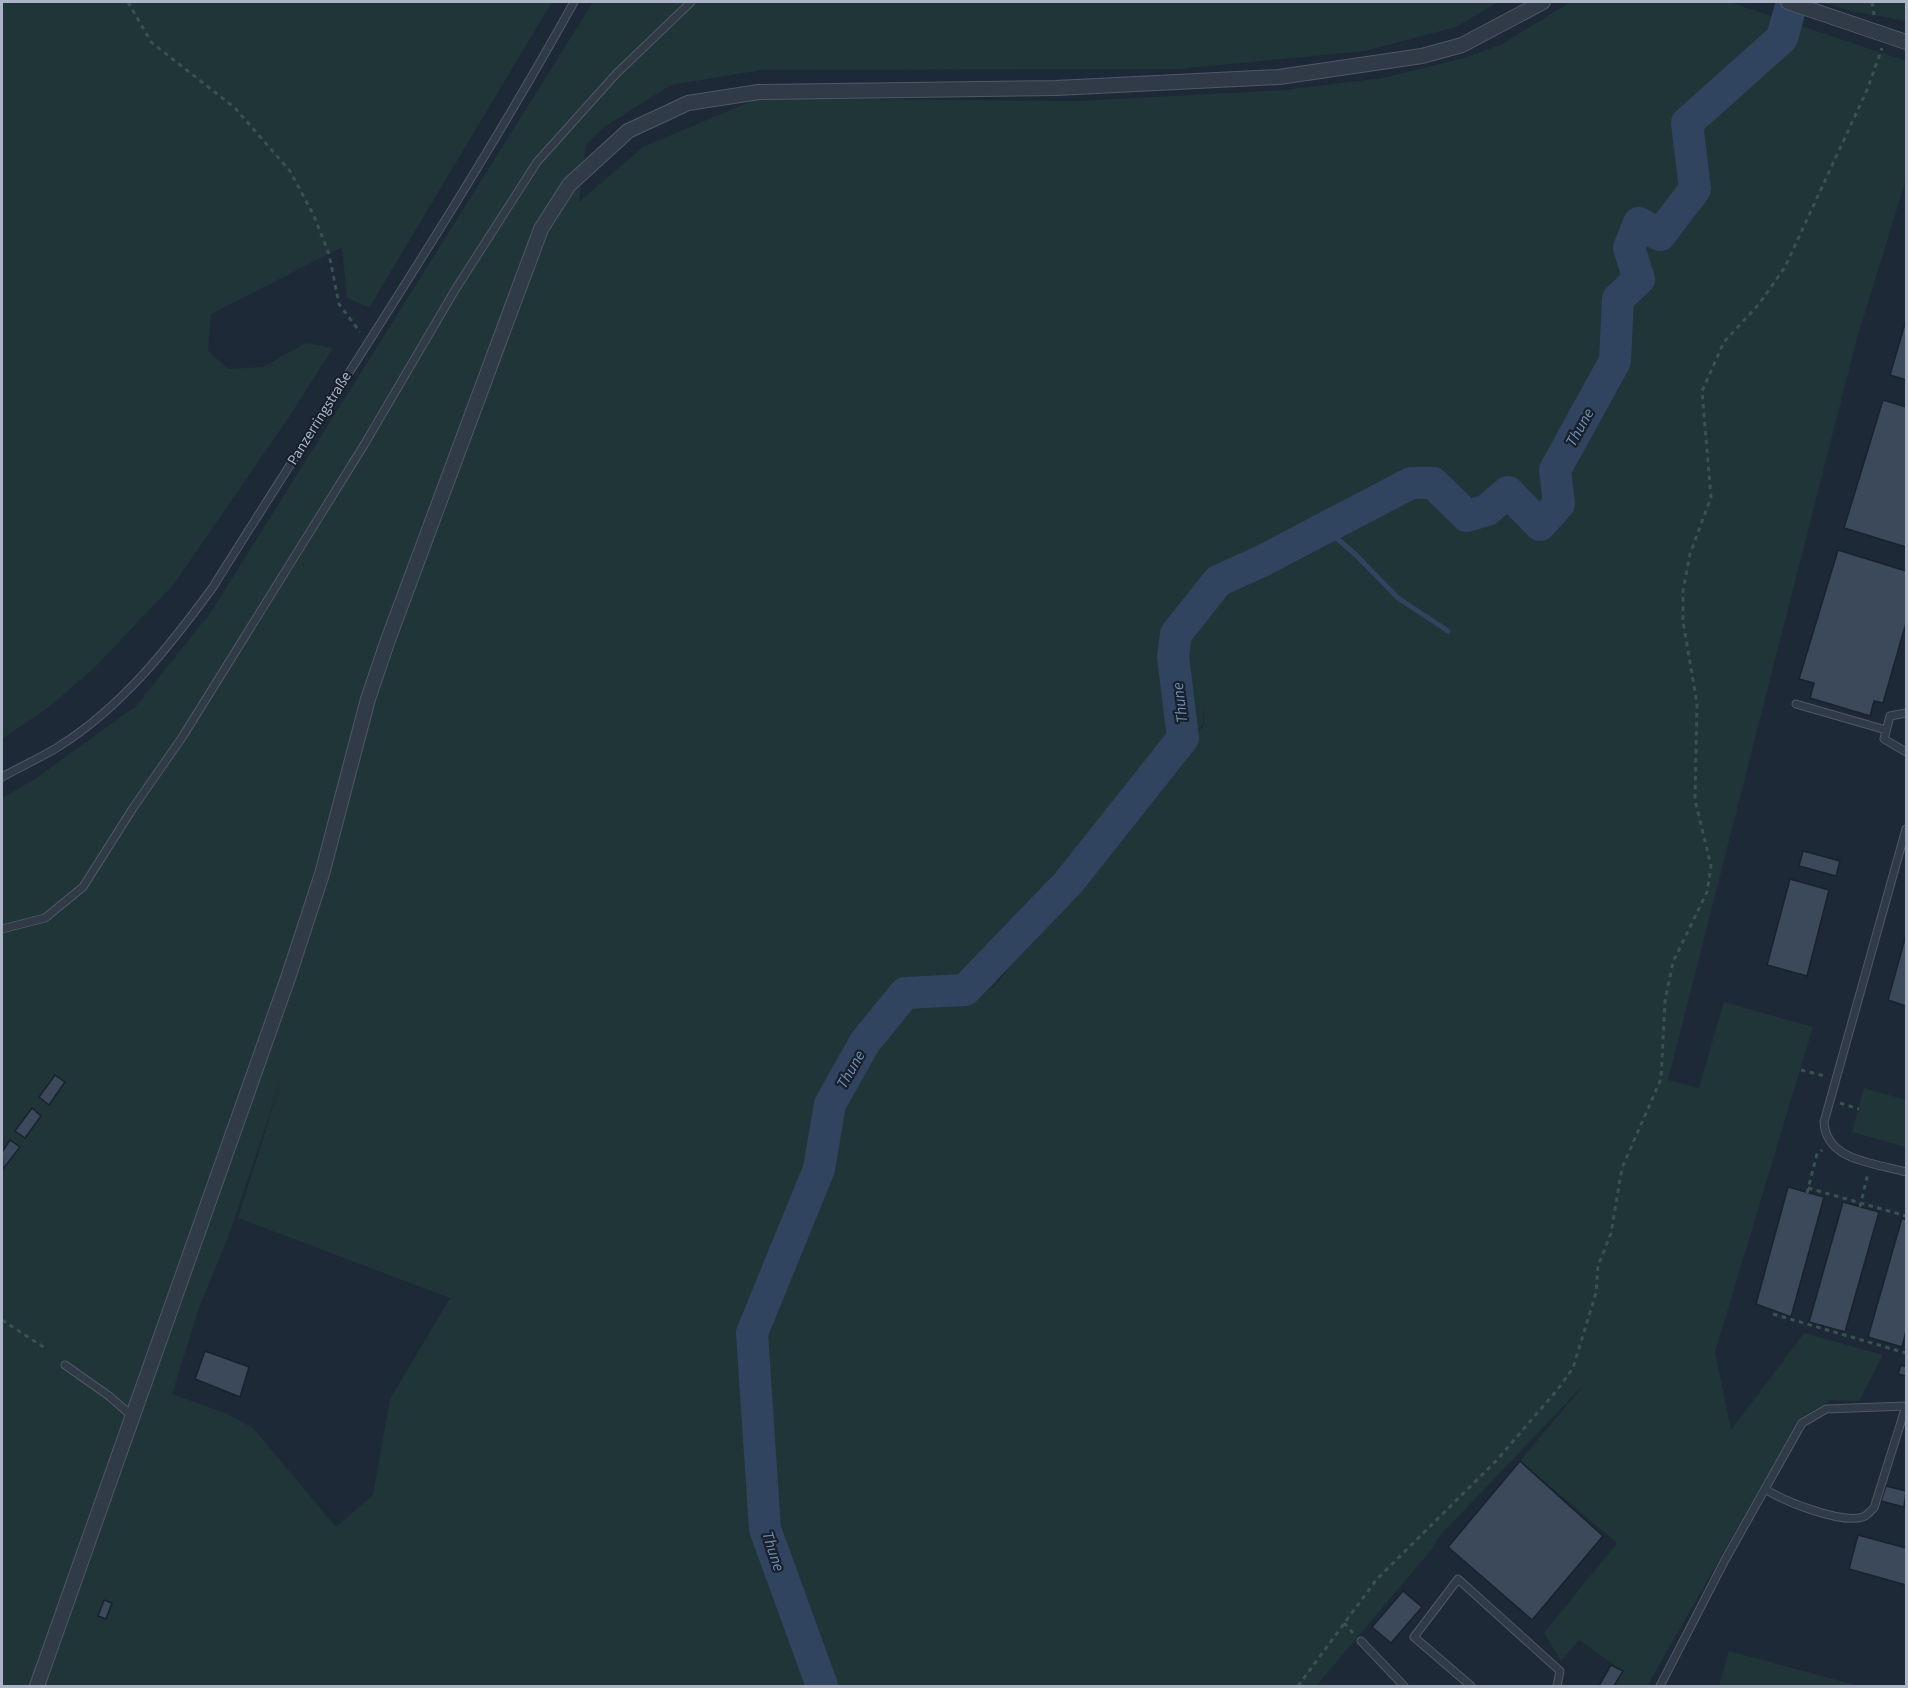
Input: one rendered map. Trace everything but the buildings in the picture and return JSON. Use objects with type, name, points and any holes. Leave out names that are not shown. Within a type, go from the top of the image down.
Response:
[{"type":"street","points":[[37,1686],[288,978],[321,874],[368,699],[388,640],[541,229],[570,184],[628,132],[688,103],[759,92],[1056,88],[1279,77],[1422,56],[1462,45],[1543,2]]},
{"type":"street","points":[[1788,2],[1906,42]]},
{"type":"lane","name":"Panzerringstraße","points":[[2,777],[58,747],[94,721],[130,689],[176,637],[213,587],[527,87],[574,2]]},
{"type":"lane","points":[[2,929],[45,918],[83,887],[202,706],[364,445],[455,290],[537,162],[616,74],[691,2]]},
{"type":"lane","points":[[1796,704],[1886,730]]},
{"type":"lane","points":[[1906,713],[1890,716],[1884,739],[1906,752]]},
{"type":"lane","points":[[1906,829],[1824,1122],[1825,1136],[1839,1152],[1906,1172]]},
{"type":"lane","points":[[65,1365],[109,1396],[132,1416]]},
{"type":"lane","points":[[1660,1686],[1765,1489],[1802,1424],[1826,1408],[1906,1406],[1874,1508],[1864,1517],[1850,1518],[1823,1512],[1781,1500],[1765,1489]]},
{"type":"lane","points":[[1471,1686],[1414,1637],[1458,1580],[1560,1671],[1557,1686]]},
{"type":"lane","points":[[1361,1641],[1404,1686]]},
{"type":"path","points":[[128,2],[151,42],[235,108],[290,171],[314,216],[328,254],[339,304],[367,342]]},
{"type":"path","points":[[1298,1686],[1377,1579],[1496,1461],[1573,1368],[1596,1293],[1598,1266],[1611,1233],[1622,1167],[1661,1079],[1665,1001],[1673,962],[1707,892],[1710,880],[1711,866],[1705,833],[1695,800],[1697,704],[1683,621],[1683,591],[1690,554],[1711,497],[1702,391],[1724,342],[1759,304],[1785,267],[1867,90],[1885,35],[1874,16],[1872,2]]},
{"type":"path","points":[[1801,1070],[1836,1079]]},
{"type":"path","points":[[1830,1100],[1858,1108]]},
{"type":"path","points":[[1830,1144],[1817,1154],[1808,1190],[1906,1216]]},
{"type":"path","points":[[1860,1205],[1871,1162]]},
{"type":"path","points":[[1773,1314],[1906,1353]]},
{"type":"path","points":[[2,1320],[45,1348]]},
{"type":"green space","points":[[2,2],[552,2],[369,308],[347,298],[342,247],[211,314],[208,351],[228,369],[263,367],[306,343],[333,348],[289,417],[174,584],[93,669],[49,707],[2,739]]},
{"type":"green space","points":[[593,2],[1498,2],[1456,27],[1365,51],[1178,69],[762,70],[671,85],[604,127],[586,145],[579,202],[643,147],[759,98],[1078,101],[1284,90],[1383,78],[1464,58],[1500,45],[1571,2],[1729,2],[1906,61],[1906,179],[1856,342],[1668,1080],[1699,1088],[1724,1002],[1813,1027],[1715,1352],[1731,1430],[1804,1333],[1883,1355],[1859,1401],[1831,1400],[1801,1417],[1647,1686],[1615,1686],[1623,1671],[1579,1640],[1561,1661],[1544,1633],[1617,1543],[1520,1461],[1588,1380],[1437,1539],[1433,1548],[1316,1686],[2,1686],[2,798],[35,779],[136,706],[211,612]],"holes":[[[1204,704],[1204,725],[993,988],[948,1006],[992,987],[1203,724]],[[283,1075],[238,1218],[450,1298],[390,1399],[373,1495],[336,1527],[253,1428],[225,1413],[172,1394],[199,1308],[229,1235]]]},
{"type":"green space","points":[[1821,2],[1906,2],[1906,21],[1851,11]]},
{"type":"green space","points":[[1864,1088],[1906,1100],[1906,1147],[1852,1132]]},
{"type":"green space","points":[[1729,1651],[1859,1686],[1719,1686]]},
{"type":"waterway","name":"Thune","points":[[822,1686],[765,1529],[752,1333],[819,1169],[830,1104],[865,1042],[905,993],[965,990],[1068,883],[1183,738],[1173,657],[1176,634],[1218,581],[1262,561],[1411,483],[1433,483],[1467,516],[1487,510],[1508,492],[1540,525],[1559,504],[1555,470],[1615,361],[1618,299],[1639,279],[1629,248],[1639,223],[1660,235],[1695,189],[1687,123],[1782,38],[1792,2]]},
{"type":"waterway","points":[[1325,528],[1356,555],[1398,598],[1448,631]]}]
